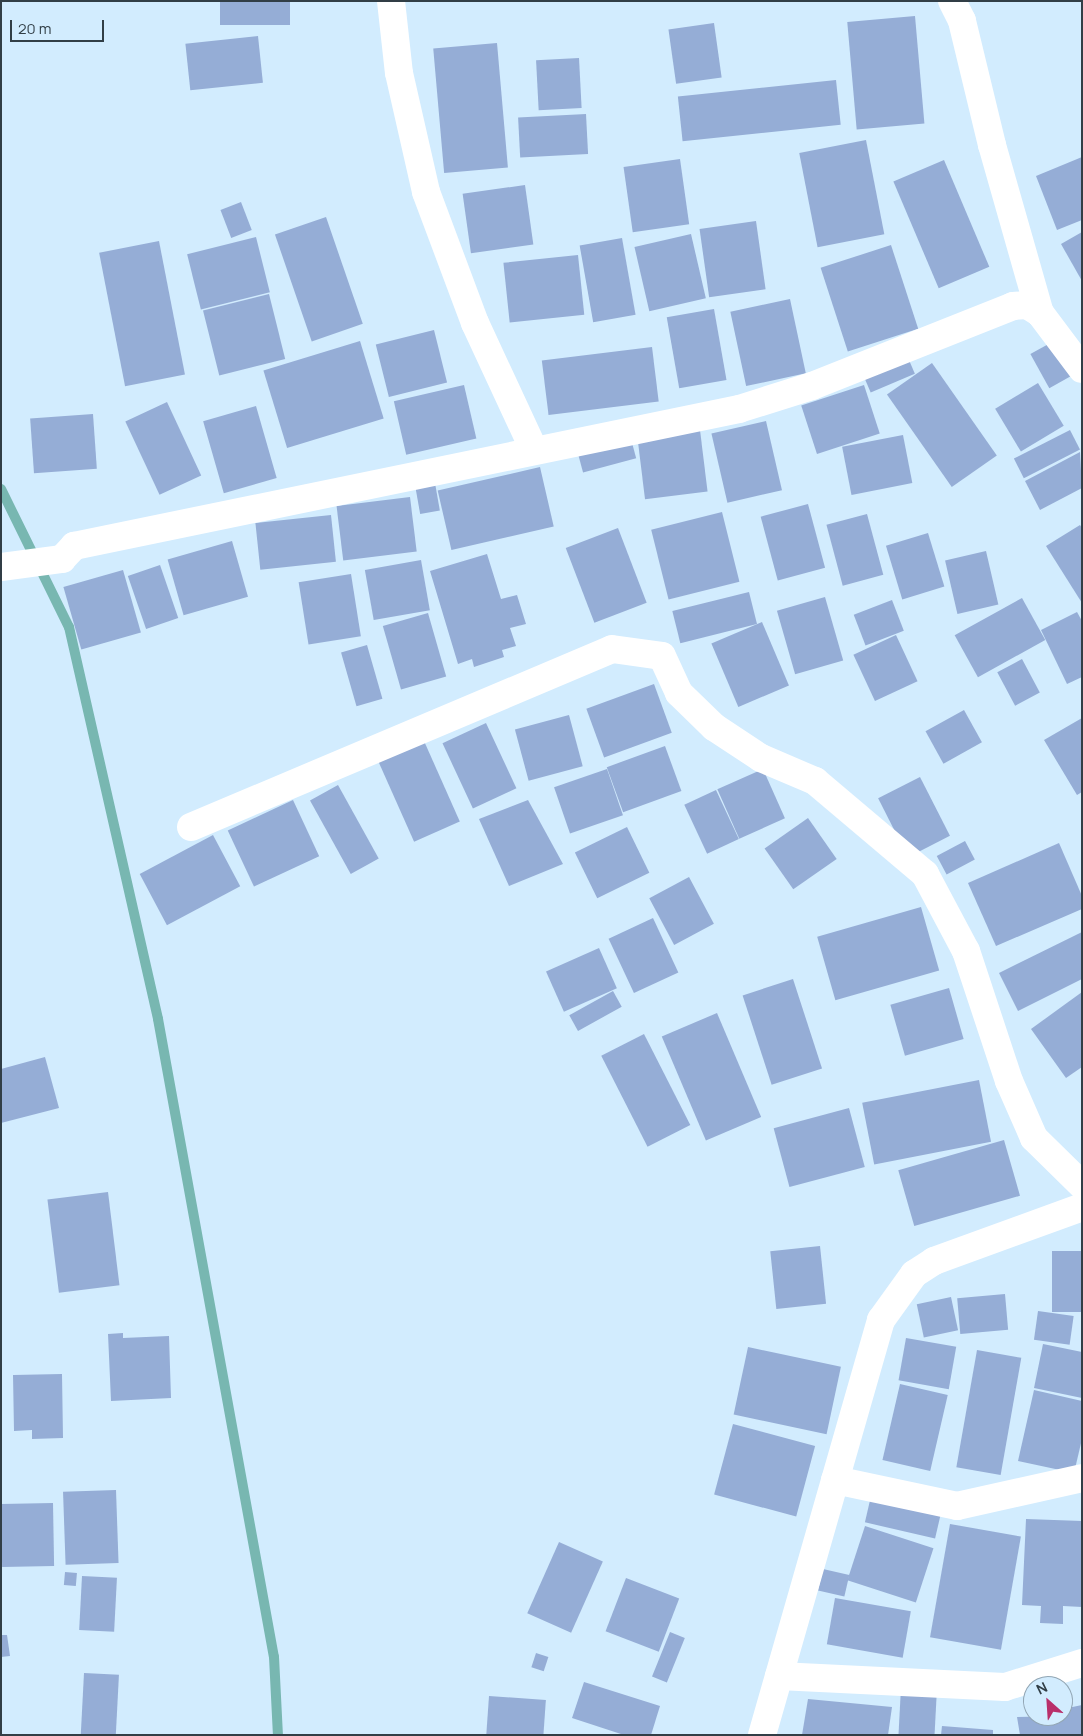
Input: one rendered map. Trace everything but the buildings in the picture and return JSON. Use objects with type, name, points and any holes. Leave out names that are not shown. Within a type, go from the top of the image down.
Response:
[{"type":"street","points":[[391,1],[399,73],[426,192],[475,323],[534,450]]},
{"type":"street","points":[[952,1],[962,20],[992,145],[1040,313],[1082,369]]},
{"type":"street","points":[[8,567],[62,559],[74,546],[534,450],[739,410],[812,386],[1013,306],[1027,305],[1040,313]]},
{"type":"street","points":[[191,826],[612,649],[662,656],[679,693],[714,727],[761,758],[815,781],[925,874],[966,951],[1009,1082],[1034,1138],[1082,1185]]},
{"type":"street","points":[[762,1735],[881,1320],[914,1274],[934,1261],[1082,1207]]},
{"type":"street","points":[[835,1480],[957,1506],[1082,1478]]},
{"type":"street","points":[[779,1676],[1005,1687],[1082,1663]]},
{"type":"waterway","points":[[1,489],[69,627],[158,1019],[274,1657],[278,1735]]}]
